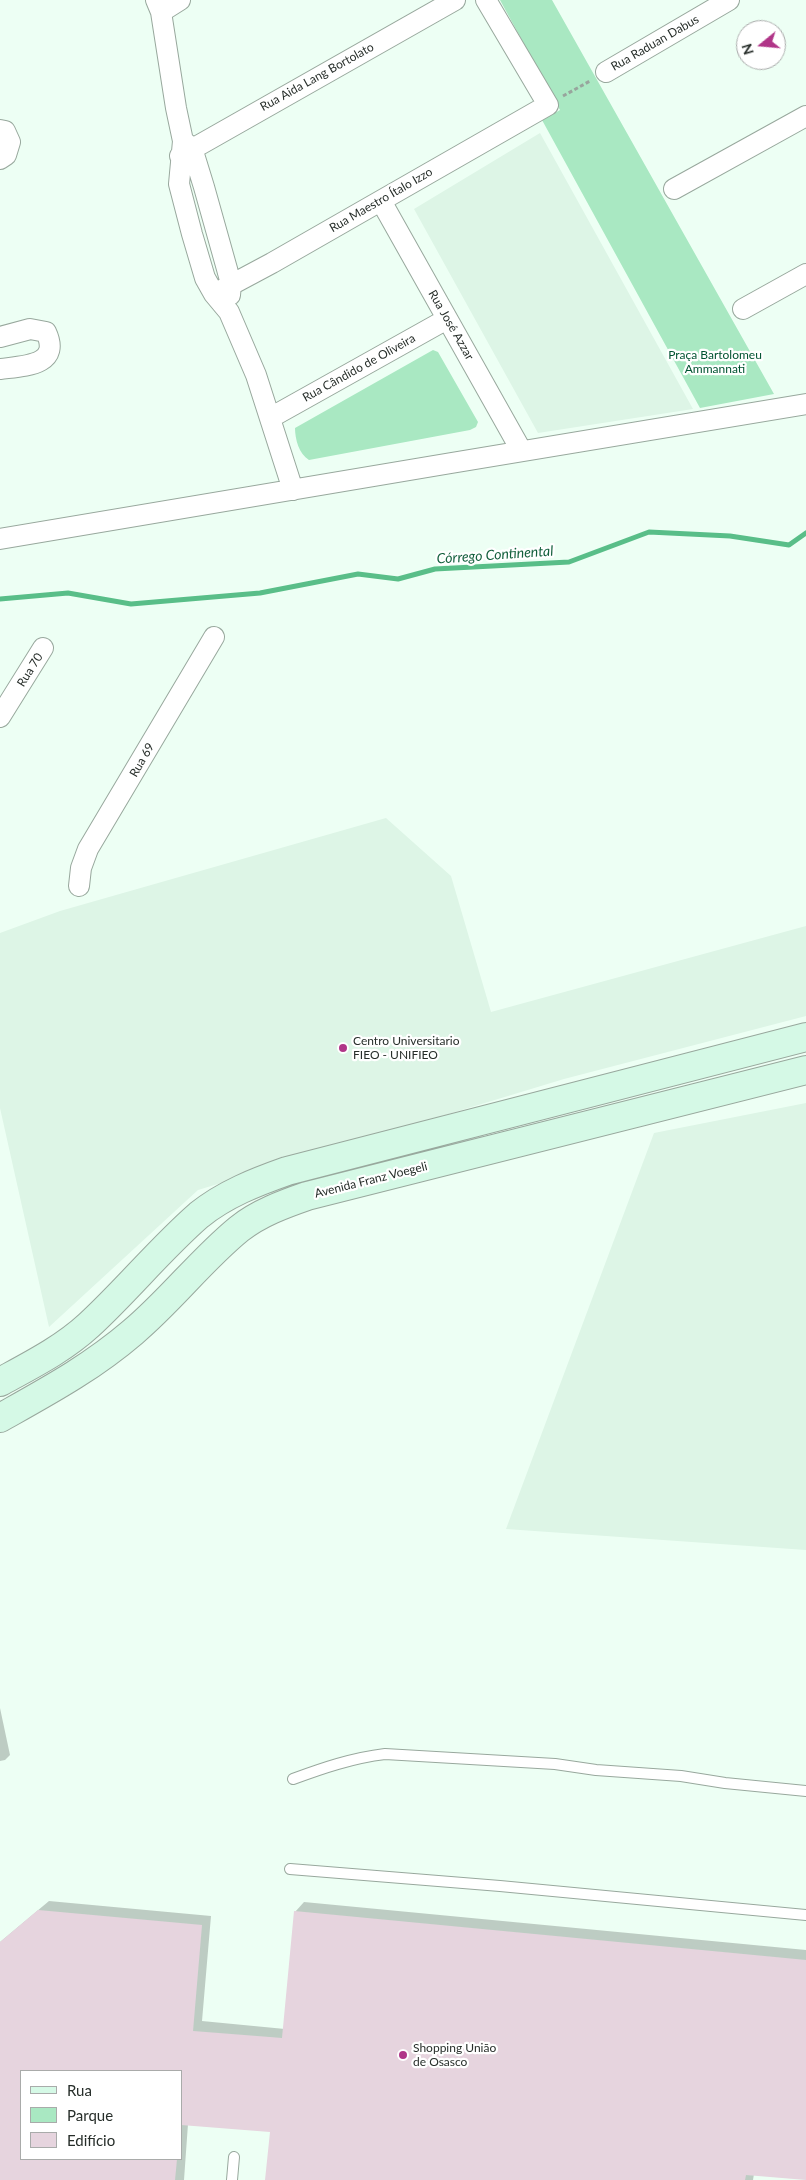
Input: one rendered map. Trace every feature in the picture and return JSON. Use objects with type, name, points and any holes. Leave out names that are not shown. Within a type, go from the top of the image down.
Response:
[{"type":"main road","points":[[0,1382],[68,1342],[90,1325],[190,1224],[222,1199],[258,1181],[287,1170],[806,1037]]},
{"type":"main road","name":"Avenida Franz Voegeli","points":[[0,1418],[101,1360],[136,1330],[231,1237],[279,1205],[307,1196],[806,1070]]},
{"type":"main road","points":[[190,1224],[231,1237],[229,1213],[222,1199]]},
{"type":"street","points":[[180,0],[161,4],[176,108],[185,148],[178,184],[205,278],[222,289],[229,312],[256,375],[293,490]]},
{"type":"street","name":"Rua Aida Lang Bortolato","points":[[185,148],[455,0]]},
{"type":"street","points":[[486,0],[548,105]]},
{"type":"street","name":"Rua Raduan Dabus","points":[[606,72],[729,0]]},
{"type":"street","name":"Rua Maestro Ítalo Izzo","points":[[222,289],[272,263],[548,105]]},
{"type":"street","points":[[674,189],[806,116]]},
{"type":"street","points":[[0,130],[4,131],[10,142],[6,155],[0,159]]},
{"type":"street","name":"Rua José Azzar","points":[[381,201],[521,450]]},
{"type":"street","points":[[743,309],[806,274]]},
{"type":"street","name":"Rua Cândido de Oliveira","points":[[270,418],[447,319]]},
{"type":"street","points":[[0,337],[36,329],[46,332],[50,344],[48,356],[42,361],[0,369]]},
{"type":"street","points":[[0,539],[344,482],[521,450],[806,404]]},
{"type":"street","name":"Rua 69","points":[[79,886],[81,868],[88,849],[214,637]]},
{"type":"street","name":"Rua 70","points":[[0,716],[43,648]]},
{"type":"lane","points":[[293,1779],[341,1762],[385,1754],[555,1764],[596,1770],[681,1776],[735,1784],[806,1791]]},
{"type":"lane","points":[[290,1869],[500,1886],[806,1915]]},
{"type":"lane","points":[[232,2180],[234,2157]]},
{"type":"path","points":[[548,105],[606,72]]},
{"type":"shaded area","points":[[540,133],[693,409],[538,433],[414,209]]},
{"type":"shaded area","name":"Centro Universitario FIEO - UNIFIEO","points":[[386,818],[451,876],[491,1012],[806,926],[806,1016],[564,1079],[198,1190],[49,1327],[0,1108],[0,933],[60,911]]},
{"type":"shaded area","points":[[806,1103],[806,1550],[506,1529],[654,1133]]},
{"type":"green space","name":"Praça Bartolomeu Ammannati","points":[[500,0],[552,0],[774,394],[700,408],[542,120],[560,110]]},
{"type":"green space","points":[[433,350],[438,352],[478,422],[476,427],[470,430],[309,460],[303,454],[297,441],[295,428]]},
{"type":"building","name":"Shopping União de Osasco","points":[[38,1910],[202,1925],[193,2031],[282,2038],[294,1911],[806,1960],[806,2180],[746,2175],[745,2180],[265,2180],[270,2132],[182,2125],[182,2070],[20,2070],[20,2160],[177,2160],[175,2180],[0,2180],[0,1942]]},
{"type":"waterway","name":"Córrego Continental","points":[[0,599],[68,593],[131,604],[260,593],[358,574],[398,579],[435,569],[569,562],[649,532],[730,536],[789,545],[806,533]]},
{"type":"place","name":"Centro Universitario FIEO - UNIFIEO","points":[[343,1048]]},
{"type":"place","name":"Shopping União de Osasco","points":[[403,2055]]}]
